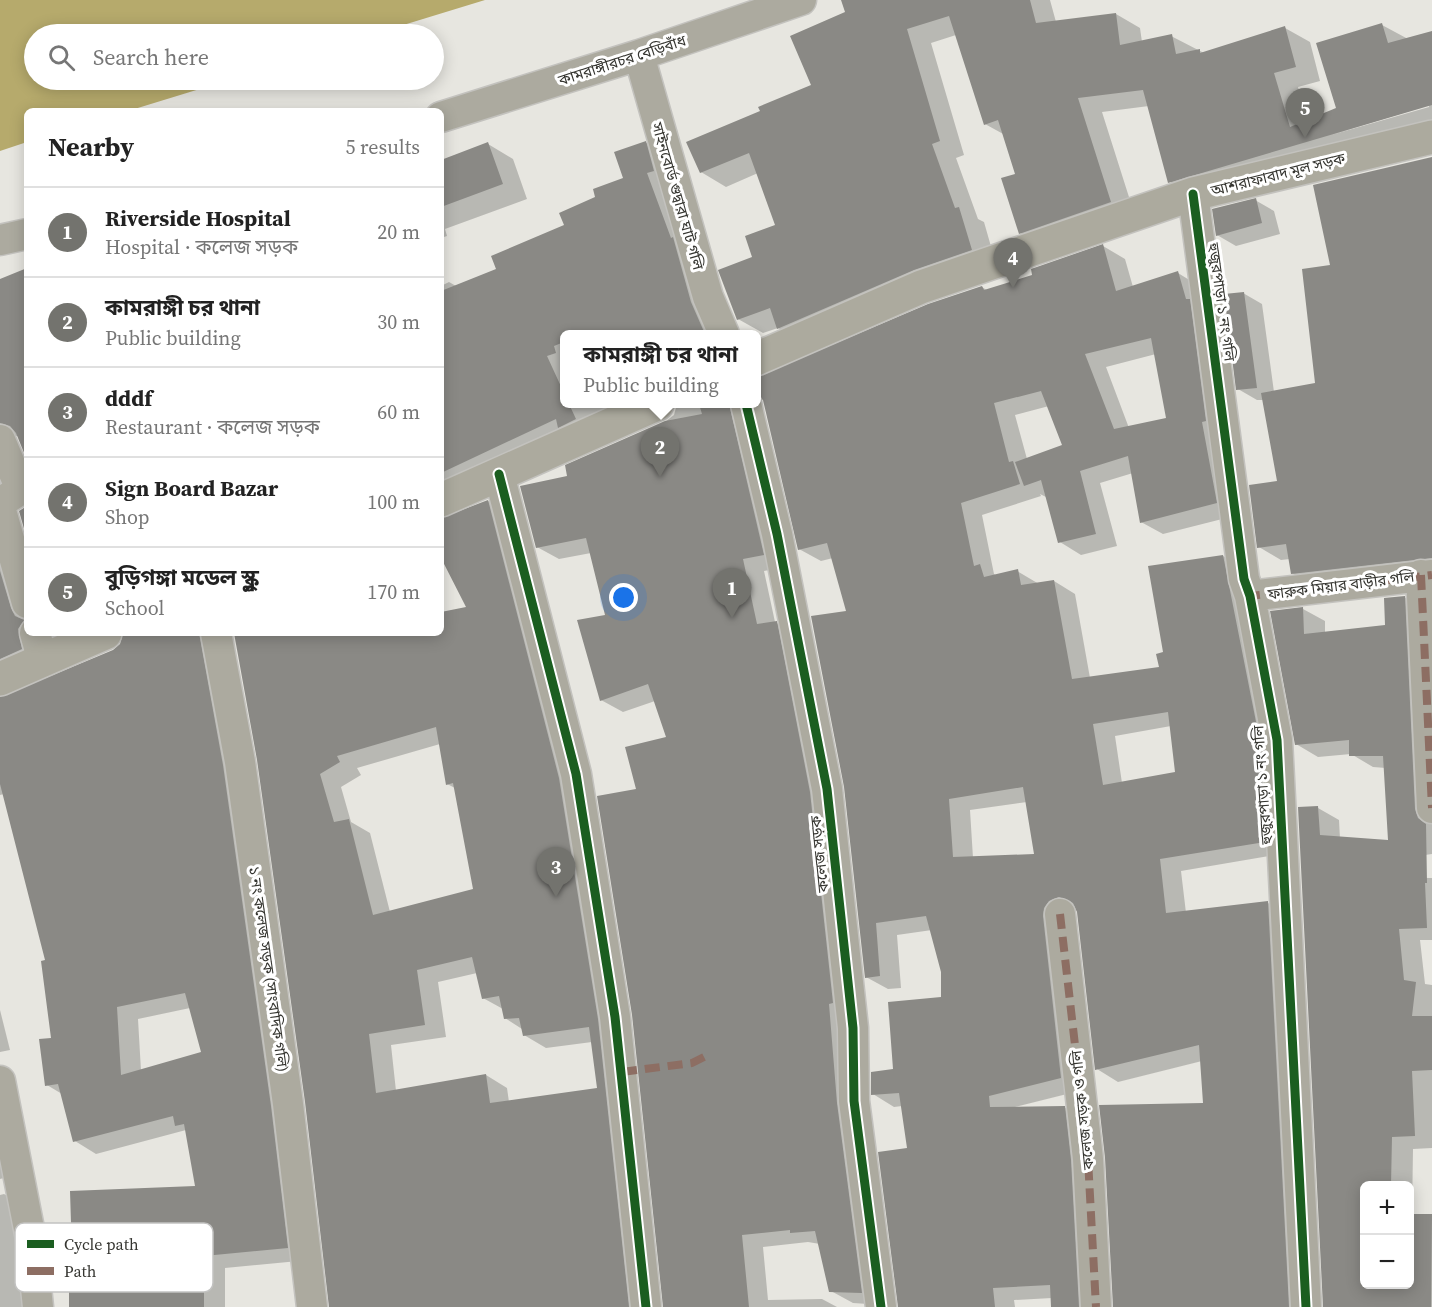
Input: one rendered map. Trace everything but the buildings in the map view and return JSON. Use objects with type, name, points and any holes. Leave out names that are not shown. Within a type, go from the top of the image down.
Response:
[{"type":"street","name":"কামরাঙ্গীরচর বেড়িবাঁধ","points":[[444,116],[639,55],[801,0]]},
{"type":"street","name":"সাইনবোর্ড গুদ্বারা ঘাট গলি","points":[[639,55],[708,297],[722,330]]},
{"type":"street","name":"আশরাফাবাদ মূল সড়ক","points":[[761,357],[921,287],[1193,194],[1432,137]]},
{"type":"street","name":"হুজুরপাড়া ১ নং গলি","points":[[1193,194],[1244,579],[1250,596],[1276,740],[1306,1307]]},
{"type":"street","points":[[0,240],[24,235]]},
{"type":"street","points":[[444,499],[648,408]]},
{"type":"street","name":"কলেজ সড়ক","points":[[747,408],[777,534],[827,789],[853,1028],[854,1101],[881,1307]]},
{"type":"street","points":[[0,440],[19,485],[17,492],[3,501],[0,507],[24,592]]},
{"type":"street","points":[[499,474],[576,774],[615,1017],[646,1307]]},
{"type":"street","name":"ফারুক মিয়ার বাড়ীর গলি","points":[[1250,596],[1427,575]]},
{"type":"street","points":[[1427,575],[1432,808]]},
{"type":"street","points":[[0,678],[39,646],[90,636]]},
{"type":"street","name":"১ নং কলেজ সড়ক (সাংবাদিক গলি)","points":[[217,636],[240,762],[288,1104],[312,1307]]},
{"type":"street","name":"কলেজ সড়ক ও গলি","points":[[1060,914],[1088,1159],[1096,1307]]},
{"type":"street","points":[[0,1081],[28,1223]]},
{"type":"street","points":[[36,1292],[38,1307]]},
{"type":"shaded area","points":[[0,0],[485,0],[407,24],[24,24],[24,90],[196,90],[138,108],[24,108],[24,143],[0,151]]},
{"type":"marked path","points":[[1421,575],[1432,808]]},
{"type":"marked path","points":[[1251,601],[1250,596],[1432,575]]},
{"type":"marked path","points":[[1060,914],[1088,1159],[1096,1307]]},
{"type":"marked path","points":[[622,1072],[692,1063],[708,1055]]},
{"type":"cycle path","points":[[1193,194],[1244,579],[1250,596],[1277,740],[1306,1307]]},
{"type":"cycle path","points":[[747,408],[777,534],[827,789],[853,1028],[854,1101],[881,1307]]},
{"type":"cycle path","points":[[499,474],[576,774],[615,1017],[646,1307]]},
{"type":"place","name":"বুড়িগঙ্গা মডেল স্কুল","points":[[1305,138]]},
{"type":"place","name":"Sign Board Bazar","points":[[1013,288]]},
{"type":"place","name":"কামরাঙ্গী চর থানা","points":[[660,477]]},
{"type":"place","name":"Riverside Hospital","points":[[732,618]]},
{"type":"place","name":"dddf","points":[[556,897]]}]
